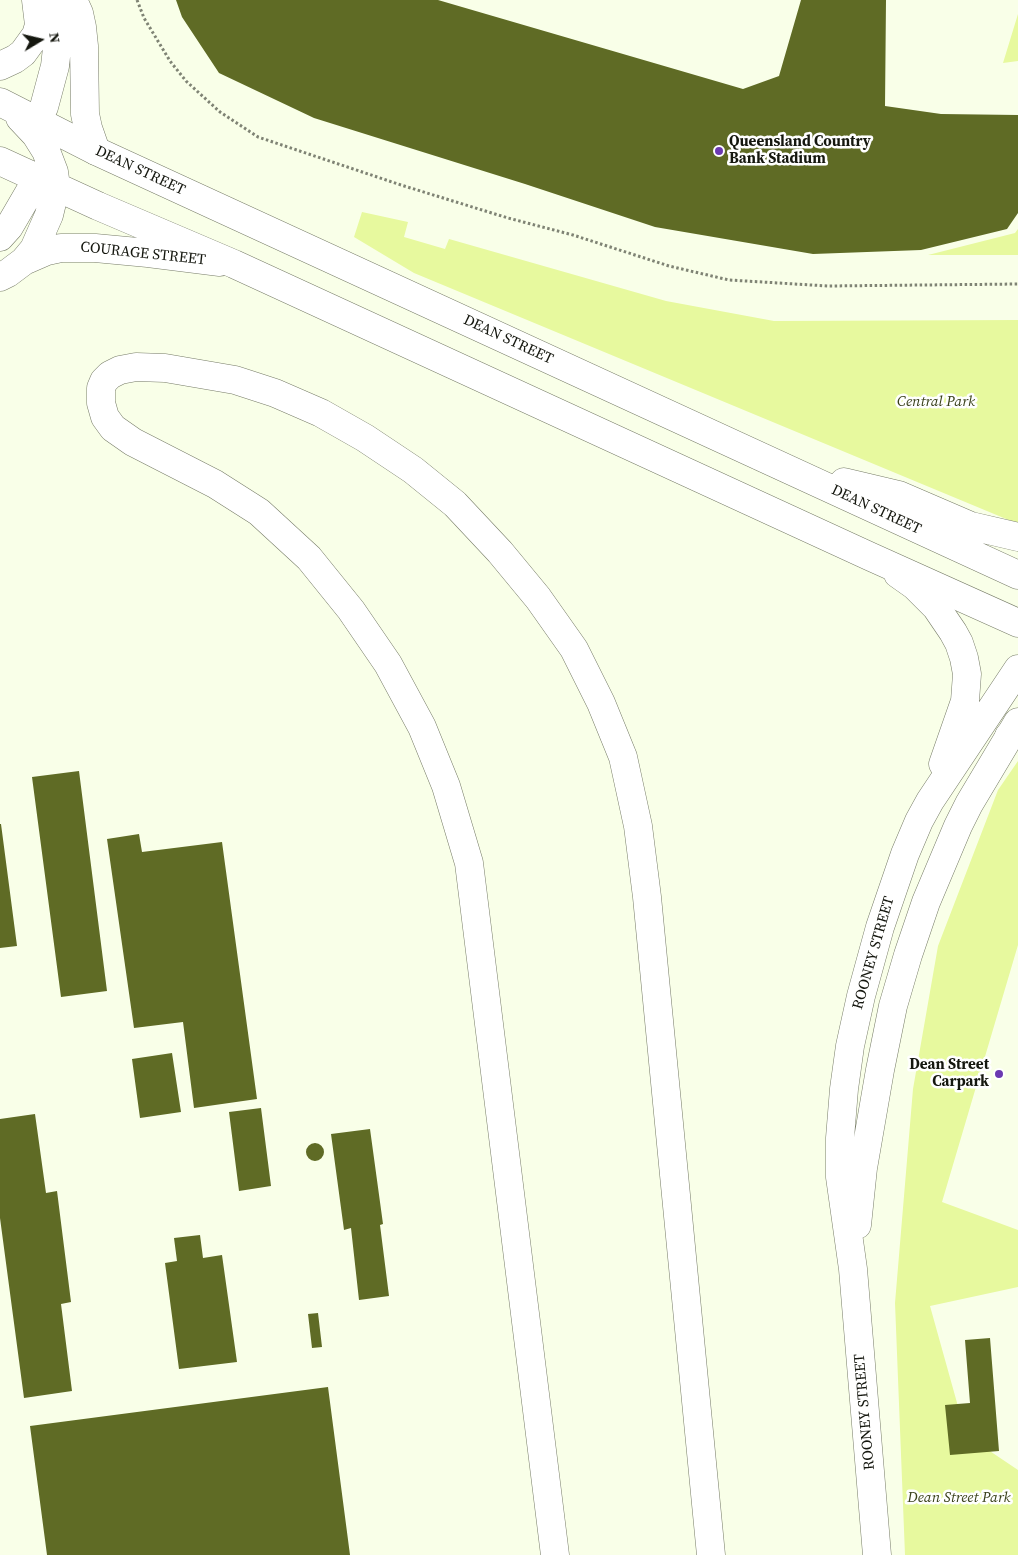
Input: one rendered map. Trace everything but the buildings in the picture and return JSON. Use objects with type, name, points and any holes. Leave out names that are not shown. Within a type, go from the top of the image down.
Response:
[{"type":"main road","points":[[0,66],[15,60],[23,53],[36,35],[39,25],[36,0]]},
{"type":"main road","points":[[0,150],[20,142],[34,126],[44,106],[55,66],[60,21],[56,0]]},
{"type":"main road","points":[[0,237],[49,177],[74,160],[97,159],[108,156],[88,128],[85,114],[82,27],[79,13],[73,0]]},
{"type":"main road","points":[[4,104],[34,126],[42,143],[49,177]]},
{"type":"main road","name":"DEAN STREET","points":[[34,126],[108,156],[1018,575]]},
{"type":"main road","points":[[0,161],[49,177],[234,264],[1018,623]]},
{"type":"main road","name":"COURAGE STREET","points":[[0,277],[24,261],[34,249],[49,215],[49,177]]},
{"type":"main road","name":"COURAGE STREET","points":[[24,261],[47,251],[75,247],[148,253],[234,264]]},
{"type":"main road","points":[[555,1555],[469,863],[446,786],[422,727],[388,664],[351,610],[308,558],[259,512],[215,484],[133,442],[114,428],[105,417],[101,402],[101,388],[104,381],[110,375],[120,370],[136,367],[165,368],[235,380],[275,393],[321,414],[365,438],[413,470],[455,504],[500,552],[538,598],[574,649],[601,703],[622,757],[638,826],[648,907],[711,1555]]},
{"type":"main road","points":[[782,467],[899,495],[971,526],[1018,537]]},
{"type":"main road","points":[[869,556],[904,578],[936,607],[959,643],[968,674],[965,701],[930,801]]},
{"type":"main road","name":"ROONEY STREET","points":[[877,1555],[853,1269],[840,1177],[840,1138],[849,1055],[861,996],[905,854],[930,801],[1018,669]]},
{"type":"main road","name":"ROONEY STREET","points":[[853,1269],[862,1168],[894,1006],[926,902],[958,826],[969,804],[1015,729]]},
{"type":"main road","points":[[861,996],[894,1006]]},
{"type":"path","points":[[137,0],[144,18],[170,60],[186,81],[220,112],[258,137],[401,185],[508,218],[572,235],[669,266],[729,280],[828,286],[1018,284]]},
{"type":"green space","points":[[1018,14],[1018,61],[1003,63]]},
{"type":"green space","name":"Central Park","points":[[362,212],[408,222],[404,237],[445,249],[449,239],[666,301],[774,321],[1018,320],[1018,522],[1011,521],[414,273],[354,237]]},
{"type":"green space","points":[[1018,229],[1018,255],[928,255],[1015,233]]},
{"type":"green space","name":"Dean Street Park","points":[[1018,761],[1018,945],[942,1202],[1018,1230],[1018,1287],[930,1306],[966,1435],[1018,1470],[1018,1555],[905,1555],[895,1303],[913,1089],[938,946],[998,790]]},
{"type":"place","name":"Queensland Country Bank Stadium","points":[[719,151]]},
{"type":"place","name":"Dean Street Carpark","points":[[999,1074]]}]
